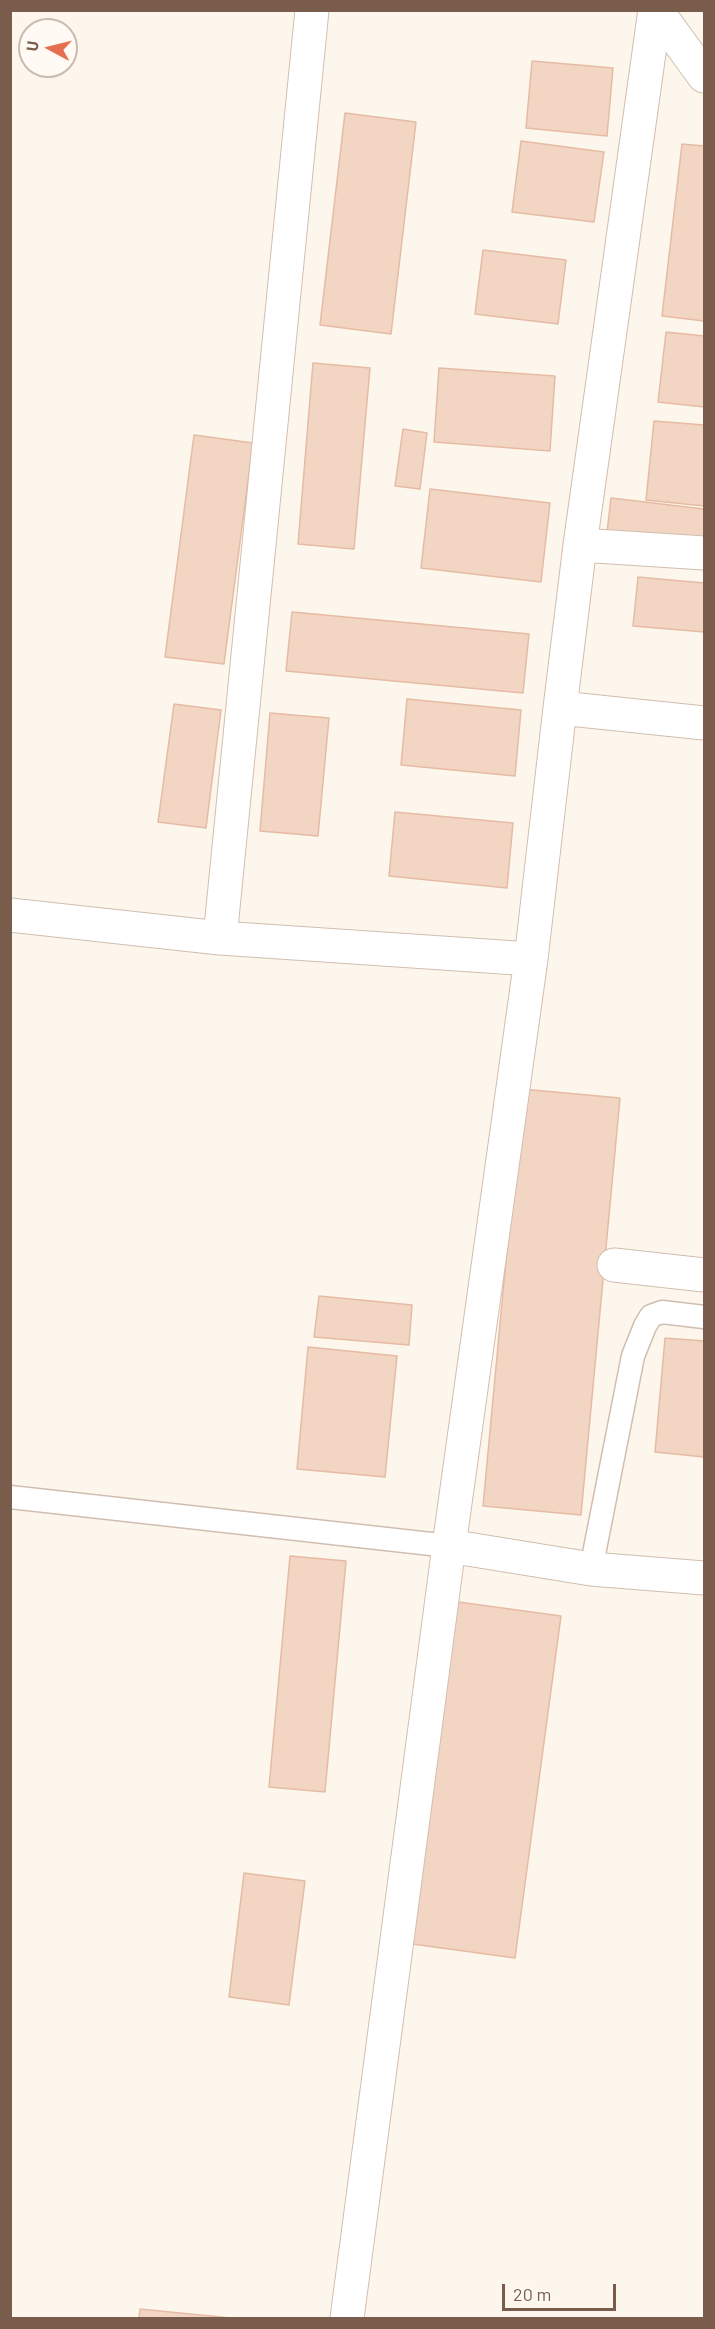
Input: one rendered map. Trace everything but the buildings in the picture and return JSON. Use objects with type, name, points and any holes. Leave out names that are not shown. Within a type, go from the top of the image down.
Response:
[{"type":"street","points":[[220,938],[312,10]]},
{"type":"street","points":[[656,10],[705,76]]},
{"type":"street","points":[[347,2319],[449,1546],[531,959],[579,545],[656,10]]},
{"type":"street","points":[[579,545],[705,554]]},
{"type":"street","points":[[560,708],[705,723]]},
{"type":"street","points":[[10,915],[220,938],[531,959]]},
{"type":"street","points":[[614,1265],[705,1275]]},
{"type":"street","points":[[449,1546],[591,1569],[705,1578]]},
{"type":"lane","points":[[591,1569],[633,1356],[645,1326],[651,1316],[662,1312],[705,1317]]},
{"type":"lane","points":[[10,1497],[449,1546]]}]
